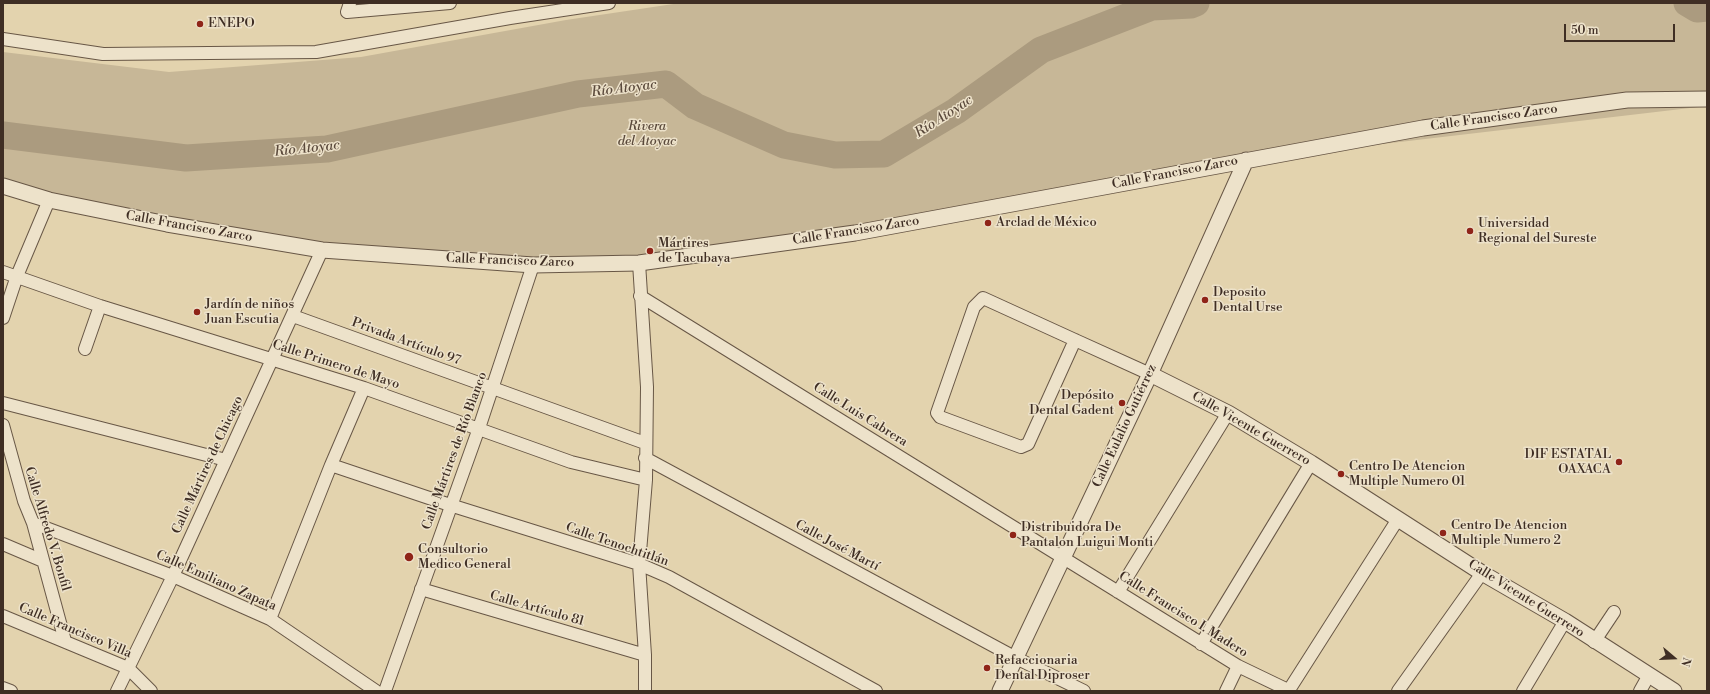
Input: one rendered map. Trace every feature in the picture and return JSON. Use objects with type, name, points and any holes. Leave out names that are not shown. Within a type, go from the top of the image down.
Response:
[{"type":"street","points":[[349,8],[445,3]]},
{"type":"street","points":[[3,39],[103,54],[316,52],[510,18],[609,3]]},
{"type":"street","name":"Calle Francisco Zarco","points":[[3,186],[49,200],[167,224],[322,250],[533,265],[639,263],[855,233],[1423,128],[1627,100],[1707,99]]},
{"type":"street","name":"Calle Eulalio Gutiérrez","points":[[1000,691],[1150,374],[1246,160]]},
{"type":"street","points":[[3,318],[17,276],[49,200]]},
{"type":"street","name":"Calle Mártires de Chicago","points":[[117,691],[173,576],[322,250]]},
{"type":"street","points":[[639,263],[647,387],[645,458],[646,480],[639,564],[645,655],[645,691]]},
{"type":"street","name":"Calle Mártires de Río Blanco","points":[[385,691],[450,505],[479,428],[533,265]]},
{"type":"street","name":"Calle Primero de Mayo","points":[[3,272],[100,306],[364,388],[571,462],[646,480]]},
{"type":"street","name":"Calle Luis Cabrera","points":[[640,296],[1064,558]]},
{"type":"street","points":[[1075,340],[1028,444],[1021,447],[940,417],[936,413],[974,307],[983,298],[1150,374]]},
{"type":"street","points":[[85,349],[100,306]]},
{"type":"street","name":"Privada Artículo 97","points":[[293,316],[646,443]]},
{"type":"street","name":"Calle Vicente Guerrero","points":[[1150,374],[1228,413],[1311,463],[1482,573],[1565,622],[1594,642],[1674,691]]},
{"type":"street","points":[[270,619],[331,465],[364,388]]},
{"type":"street","points":[[3,403],[226,460]]},
{"type":"street","points":[[1118,592],[1228,413]]},
{"type":"street","name":"Calle Alfredo V. Bonfil","points":[[3,425],[9,465],[33,523],[65,641]]},
{"type":"street","name":"Calle José Martí","points":[[645,458],[1016,658],[1084,691]]},
{"type":"street","points":[[1201,644],[1311,463]]},
{"type":"street","name":"Calle Tenochtitlán","points":[[331,465],[450,505],[639,564],[669,577],[876,691]]},
{"type":"street","points":[[1289,690],[1398,518]]},
{"type":"street","name":"Calle Emiliano Zapata","points":[[33,523],[173,576],[270,619],[376,691]]},
{"type":"street","points":[[3,544],[43,561]]},
{"type":"street","name":"Calle Francisco I. Madero","points":[[1064,558],[1238,666],[1289,690]]},
{"type":"street","points":[[1398,691],[1482,573]]},
{"type":"street","name":"Calle Artículo 81","points":[[421,589],[645,655]]},
{"type":"street","points":[[1594,642],[1614,612]]},
{"type":"street","name":"Calle Francisco Villa","points":[[3,616],[128,668],[151,691]]},
{"type":"street","points":[[1523,691],[1565,622]]},
{"type":"street","points":[[1226,691],[1238,666]]},
{"type":"street","points":[[1640,691],[1649,676]]},
{"type":"street","points":[[3,688],[11,691]]},
{"type":"green space","name":"Rivera del Atoyac","points":[[680,3],[1707,3],[1707,106],[1246,160],[639,263],[322,250],[167,224],[3,182],[3,52],[169,72],[361,57],[566,20]]},
{"type":"waterway","name":"Río Atoyac","points":[[3,135],[186,158],[327,149],[578,94],[666,84],[695,106],[784,145],[835,155],[884,154],[956,111],[1041,50],[1152,7],[1191,5],[1196,3]]},
{"type":"waterway","name":"Río Atoyac","points":[[1687,3],[1697,9],[1707,8]]},
{"type":"place","name":"ENEPO","points":[[200,24]]},
{"type":"place","name":"Arclad de México","points":[[988,223]]},
{"type":"place","name":"Universidad Regional del Sureste","points":[[1470,231]]},
{"type":"place","name":"Mártires de Tacubaya","points":[[650,251]]},
{"type":"place","name":"Deposito Dental Urse","points":[[1205,300]]},
{"type":"place","name":"Jardín de niños Juan Escutia","points":[[197,312]]},
{"type":"place","name":"Depósito Dental Gadent","points":[[1122,403]]},
{"type":"place","name":"DIF ESTATAL OAXACA","points":[[1619,462]]},
{"type":"place","name":"Centro De Atencion Multiple Numero 01","points":[[1341,474]]},
{"type":"place","name":"Centro De Atencion Multiple Numero 2","points":[[1443,533]]},
{"type":"place","name":"Distribuidora De Pantalon Luigui Monti","points":[[1013,535]]},
{"type":"place","name":"Consultorio Medico General","points":[[409,557]]},
{"type":"place","name":"Refaccionaria Dental Diproser","points":[[987,668]]}]
